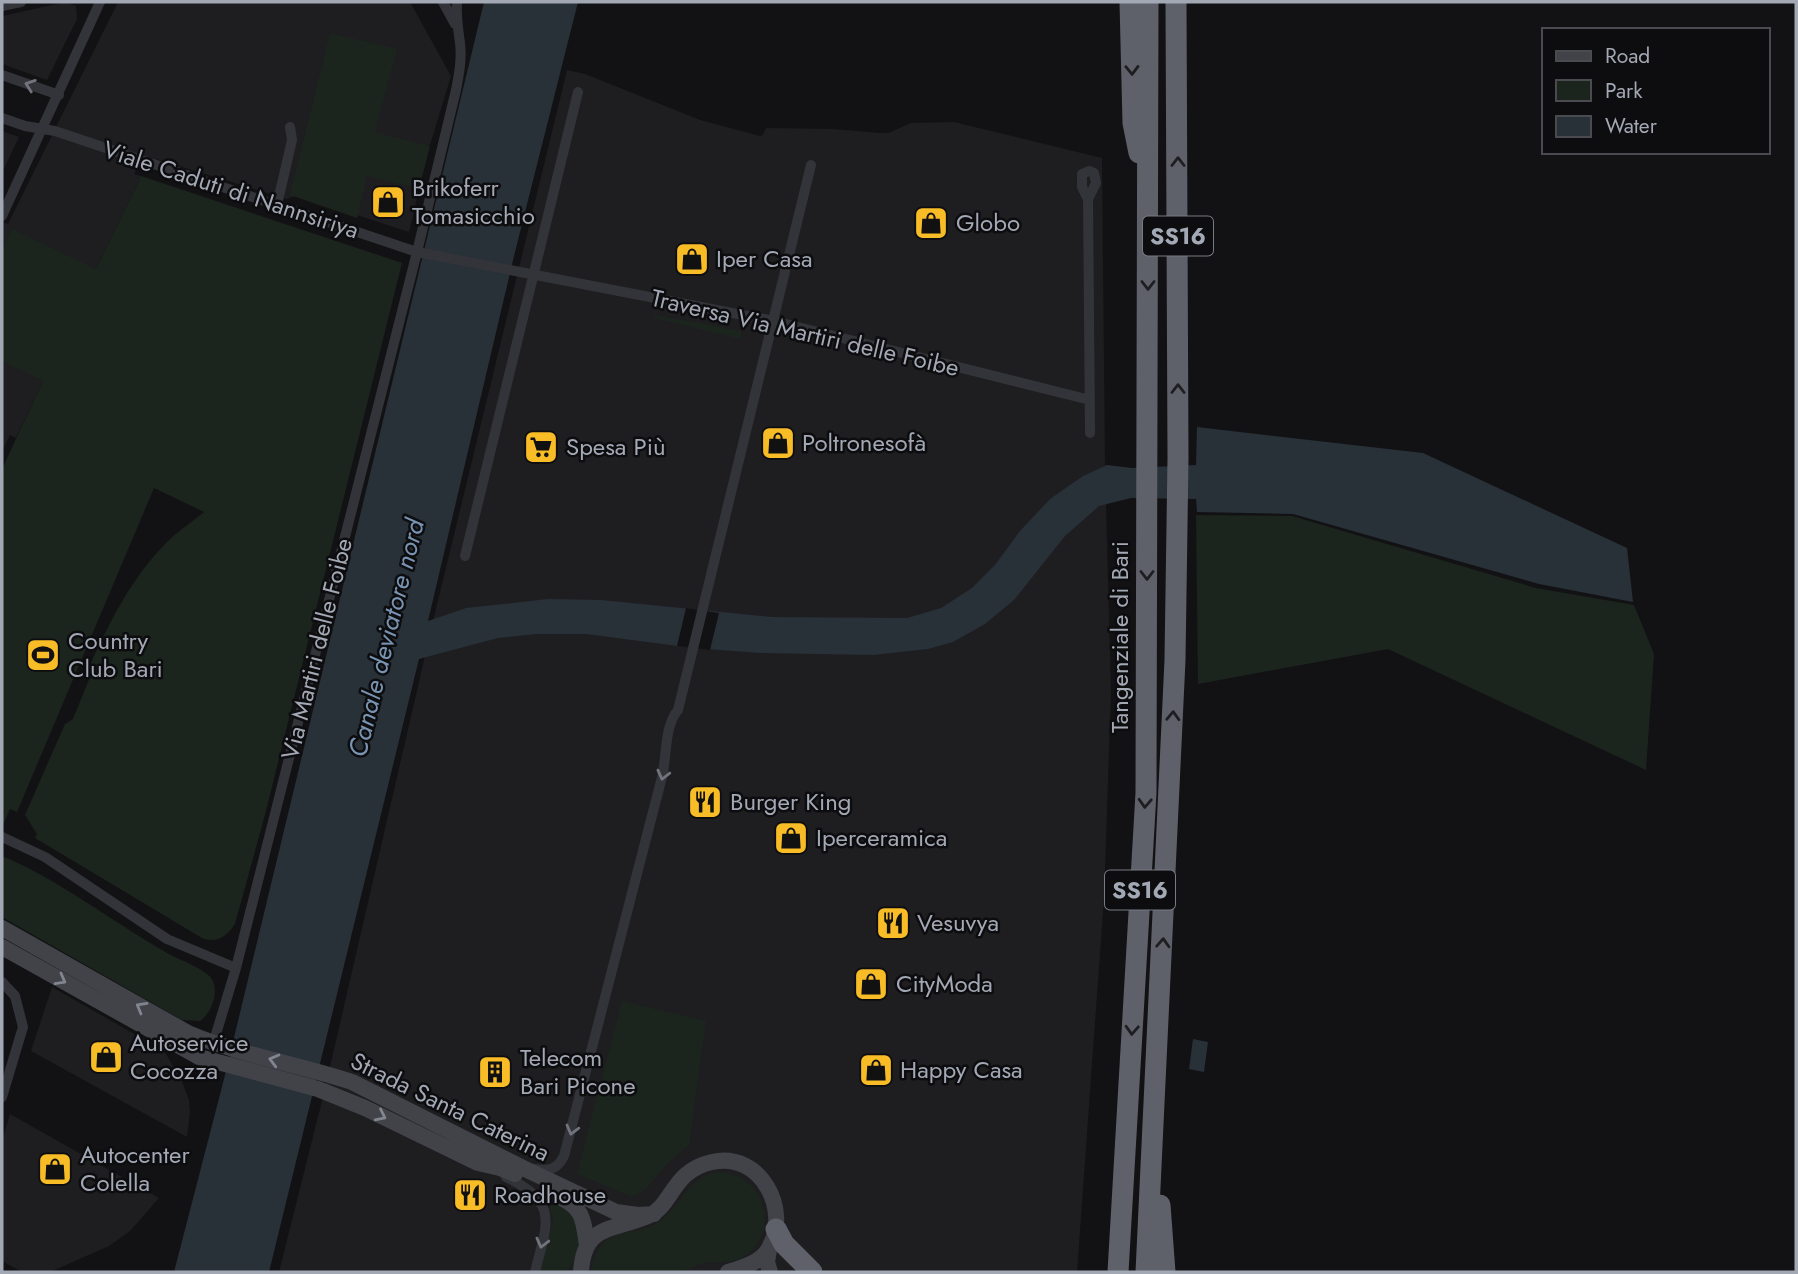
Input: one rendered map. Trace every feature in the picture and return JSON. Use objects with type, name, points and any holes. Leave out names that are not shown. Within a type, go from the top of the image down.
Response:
[{"type":"highway","points":[[1130,2],[1133,123],[1148,192]]},
{"type":"highway","name":"Tangenziale di Bari","points":[[1118,1272],[1146,793],[1148,2]]},
{"type":"highway","name":"SS16","points":[[1146,1272],[1175,660],[1178,507],[1177,6]]},
{"type":"highway","points":[[1153,1158],[1163,1226],[1165,1272]]},
{"type":"highway","points":[[1102,1272],[1108,1212],[1124,1169]]},
{"type":"highway","points":[[776,1229],[785,1244],[812,1272]]},
{"type":"street","points":[[2,6],[21,2]]},
{"type":"street","points":[[2,216],[100,2]]},
{"type":"street","points":[[443,2],[456,26]]},
{"type":"street","points":[[456,26],[457,2]]},
{"type":"street","name":"Via Martiri delle Foibe","points":[[219,1045],[456,90],[460,43],[456,26]]},
{"type":"street","points":[[2,75],[58,95]]},
{"type":"street","points":[[465,556],[578,92]]},
{"type":"street","name":"Viale Caduti di Nannsiriya","points":[[2,118],[43,129],[417,252]]},
{"type":"street","points":[[277,205],[292,140],[290,127]]},
{"type":"street","points":[[523,1168],[547,1171],[554,1169],[564,1156],[667,757],[665,749],[673,716],[678,710],[703,610],[811,164]]},
{"type":"street","points":[[1088,199],[1090,433]]},
{"type":"street","name":"Traversa Via Martiri delle Foibe","points":[[417,252],[774,321],[1090,400]]},
{"type":"street","points":[[2,837],[45,857],[167,939],[236,968]]},
{"type":"street","name":"Strada Santa Caterina","points":[[2,928],[188,1033],[219,1045],[352,1082],[616,1212],[654,1214]]},
{"type":"street","name":"Strada Santa Caterina","points":[[2,947],[199,1057],[318,1089],[365,1108],[478,1163],[500,1168],[573,1203],[583,1219],[587,1245]]},
{"type":"street","points":[[2,982],[15,996],[23,1027],[2,1097]]},
{"type":"street","points":[[579,1270],[587,1245],[609,1227],[654,1214],[681,1178],[694,1169],[715,1161],[731,1162],[756,1173],[768,1186],[774,1198],[776,1229],[767,1262],[769,1272]]},
{"type":"street","points":[[478,1163],[516,1182],[539,1198],[546,1213],[547,1225],[535,1272]]},
{"type":"street","points":[[728,1272],[743,1268],[769,1250]]},
{"type":"shaded area","points":[[66,2],[76,6],[77,19],[47,80],[2,64],[2,16]]},
{"type":"shaded area","points":[[118,2],[410,2],[451,76],[430,145],[287,199],[143,155],[134,174],[141,176],[96,269],[90,266],[37,378],[43,381],[16,438],[10,435],[2,451],[2,222],[8,224]]},
{"type":"shaded area","points":[[567,70],[585,74],[700,120],[760,136],[766,128],[888,133],[911,123],[954,122],[1102,158],[1105,465],[1111,691],[1104,898],[1077,1272],[279,1272]]},
{"type":"shaded area","points":[[2,131],[19,137],[2,173]]},
{"type":"shaded area","name":"Brikoferr Tomasicchio","points":[[366,175],[419,189],[409,232],[357,215]]},
{"type":"shaded area","name":"Autoservice Cocozza","points":[[52,987],[164,1051],[181,1079],[189,1100],[187,1137],[31,1051]]},
{"type":"shaded area","name":"Autocenter Colella","points":[[10,1114],[159,1198],[130,1231],[109,1246],[50,1272],[22,1272],[2,1261],[2,1141]]},
{"type":"green space","points":[[330,33],[397,49],[375,132],[430,146],[419,189],[367,176],[357,218],[290,195]]},
{"type":"green space","points":[[141,176],[402,263],[266,811],[235,924],[225,935],[212,940],[202,938],[35,838],[37,834],[25,815],[65,724],[73,719],[94,667],[90,665],[123,600],[154,556],[171,538],[204,512],[154,488],[17,812],[10,809],[4,823],[2,822],[2,469],[43,381],[2,361],[2,250],[12,229],[96,269]]},
{"type":"green space","points":[[655,315],[742,331],[740,339],[654,318]]},
{"type":"green space","points":[[1196,515],[1292,516],[1536,588],[1634,605],[1654,654],[1646,770],[1388,649],[1198,684]]},
{"type":"green space","points":[[2,856],[45,877],[148,942],[208,975],[214,983],[215,995],[208,1013],[200,1021],[182,1020],[2,917]]},
{"type":"green space","points":[[622,1001],[706,1021],[689,1145],[666,1165],[645,1190],[632,1197],[577,1174]]},
{"type":"green space","points":[[717,1172],[734,1174],[747,1182],[757,1193],[765,1220],[762,1235],[754,1248],[736,1260],[704,1263],[675,1273],[591,1272],[595,1256],[604,1242],[660,1221],[668,1215],[691,1185]]},
{"type":"green space","points":[[548,1200],[569,1211],[579,1225],[578,1250],[565,1272],[540,1272],[553,1221]]},
{"type":"water","name":"Canale deviatore nord","points":[[484,2],[578,2],[514,256],[428,621],[466,608],[548,599],[601,600],[772,617],[907,618],[941,608],[972,588],[995,565],[1020,531],[1050,499],[1083,476],[1107,465],[1132,468],[1196,465],[1197,427],[1423,453],[1627,548],[1633,602],[1539,584],[1293,514],[1197,512],[1196,499],[1131,498],[1099,506],[1065,536],[1014,600],[985,624],[953,642],[928,649],[873,655],[760,653],[693,648],[586,634],[537,634],[498,638],[419,659],[269,1272],[174,1272],[224,1079]]},
{"type":"water","points":[[1193,1039],[1208,1042],[1204,1072],[1189,1069]]},
{"type":"pier","points":[[686,608],[719,613],[710,650],[677,646]]},
{"type":"place","name":"Brikoferr Tomasicchio","points":[[388,202]]},
{"type":"place","name":"Globo","points":[[931,223]]},
{"type":"place","name":"Iper Casa","points":[[692,259]]},
{"type":"place","name":"Poltronesofà","points":[[778,443]]},
{"type":"place","name":"Spesa Più","points":[[541,447]]},
{"type":"place","name":"Country Club Bari","points":[[43,655]]},
{"type":"place","name":"Burger King","points":[[705,802]]},
{"type":"place","name":"Iperceramica","points":[[791,838]]},
{"type":"place","name":"Vesuvya","points":[[893,923]]},
{"type":"place","name":"CityModa","points":[[871,984]]},
{"type":"place","name":"Autoservice Cocozza","points":[[106,1057]]},
{"type":"place","name":"Happy Casa","points":[[876,1070]]},
{"type":"place","name":"Telecom Bari Picone","points":[[495,1072]]},
{"type":"place","name":"Autocenter Colella","points":[[55,1169]]},
{"type":"place","name":"Roadhouse","points":[[470,1195]]}]
